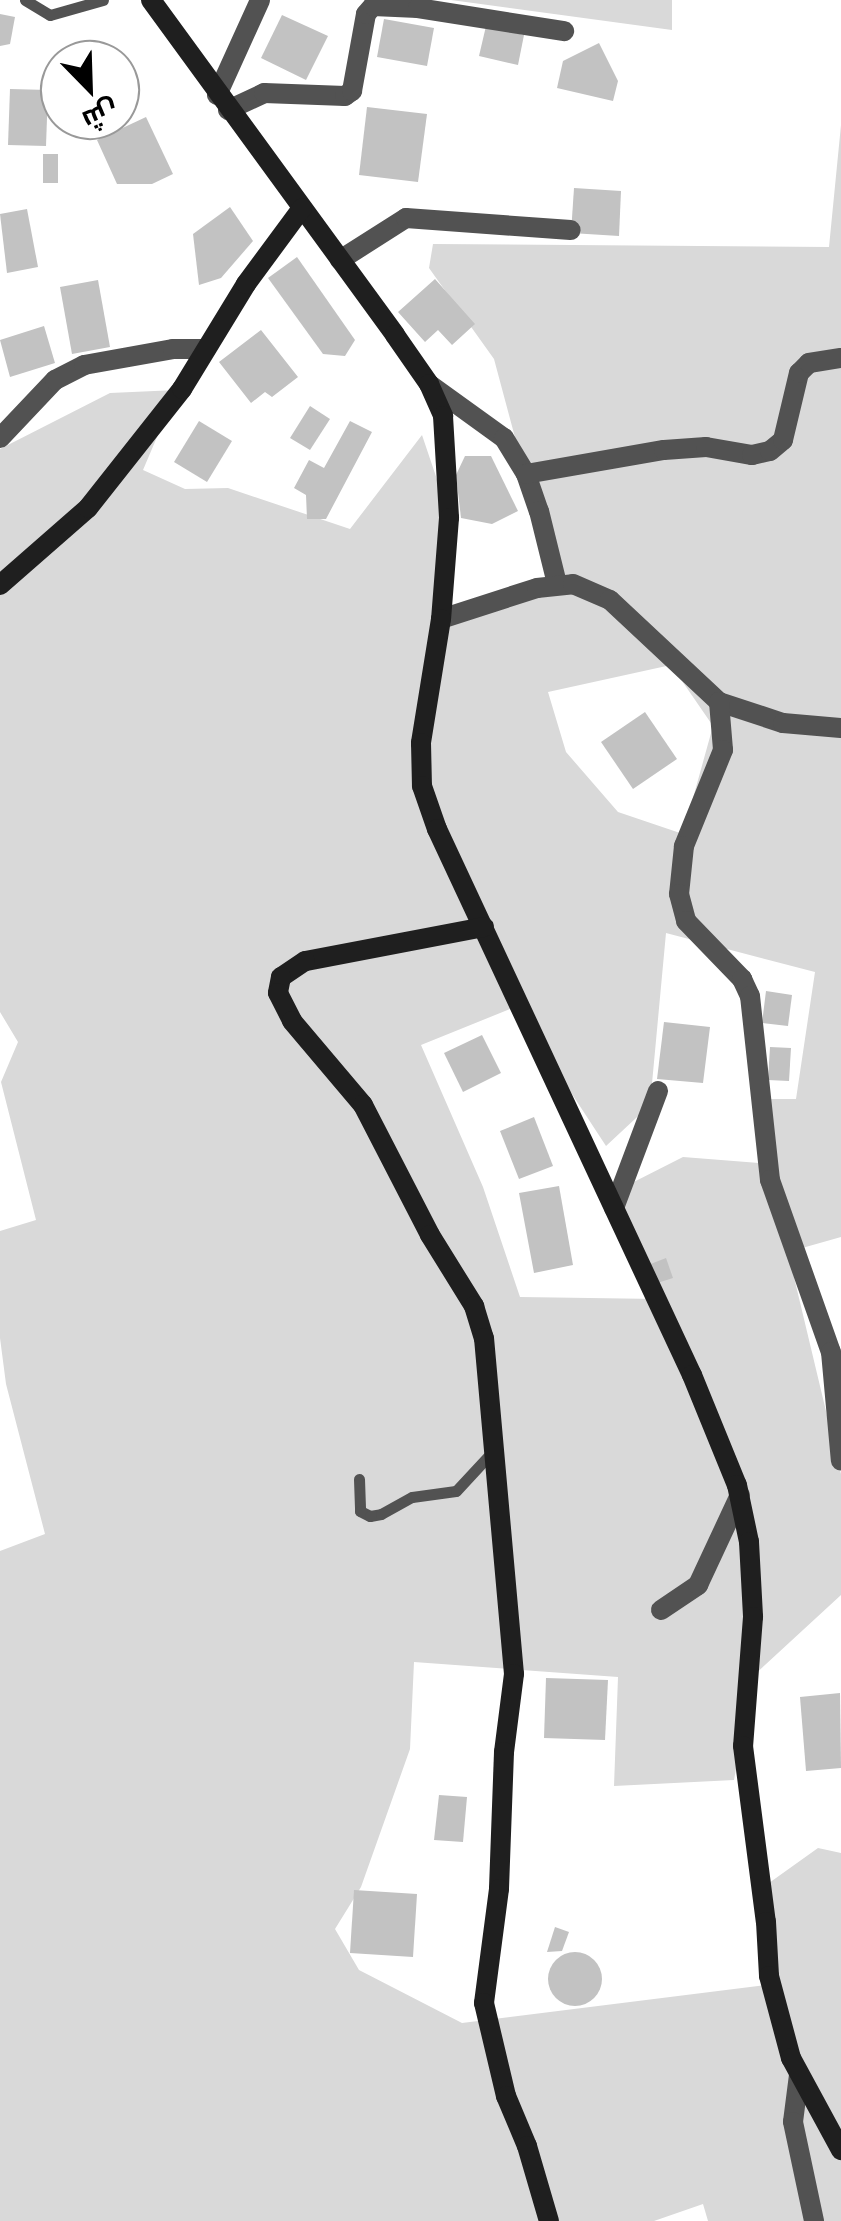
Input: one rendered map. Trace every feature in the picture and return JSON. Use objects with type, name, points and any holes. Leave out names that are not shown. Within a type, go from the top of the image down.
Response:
[{"type":"street","points":[[151,0],[429,384],[447,441],[449,518],[442,619],[421,743],[420,776],[437,829],[699,1392],[740,1496],[749,1542],[753,1617],[743,1746],[775,2012],[799,2076],[839,2145]]},
{"type":"street","points":[[223,102],[260,0]]},
{"type":"street","points":[[223,102],[264,92],[345,96],[352,91],[366,14],[373,6],[418,8],[564,31]]},
{"type":"street","points":[[0,585],[88,508],[182,390],[246,284],[302,208]]},
{"type":"street","points":[[340,260],[406,218],[571,230]]},
{"type":"street","points":[[0,438],[55,380],[84,365],[144,353],[206,349]]},
{"type":"street","points":[[526,474],[664,450],[706,447],[752,455],[770,451],[783,440],[800,373],[809,363],[841,358]]},
{"type":"street","points":[[429,384],[504,438],[526,474],[557,584]]},
{"type":"street","points":[[442,619],[557,584],[574,584],[610,600],[720,702],[783,723],[841,728]]},
{"type":"street","points":[[720,702],[723,750],[684,846],[679,894],[686,921],[742,979],[750,996],[770,1180],[830,1352],[841,1461]]},
{"type":"street","points":[[484,927],[306,962],[281,977],[278,993],[292,1021],[363,1104],[430,1235],[474,1306],[484,1338],[514,1674],[504,1752],[499,1889],[484,2003],[506,2096],[549,2221]]},
{"type":"street","points":[[614,1208],[658,1092]]},
{"type":"street","points":[[661,1610],[698,1585],[740,1496]]},
{"type":"street","points":[[799,2076],[793,2122],[814,2221]]},
{"type":"lane","points":[[26,0],[50,15],[103,0]]},
{"type":"lane","points":[[359,1479],[360,1511],[370,1516],[381,1514],[412,1497],[444,1495],[462,1487],[496,1448]]},
{"type":"shaded area","points":[[451,0],[672,0],[672,30]]},
{"type":"shaded area","points":[[841,125],[841,1237],[788,1252],[841,1474],[841,1595],[753,1676],[734,1780],[614,1786],[618,1677],[414,1662],[410,1749],[361,1887],[335,1929],[359,1970],[462,2023],[766,1985],[769,1883],[818,1848],[841,1853],[841,2137],[828,2136],[841,2161],[841,2221],[708,2221],[703,2204],[654,2221],[0,2221],[0,1551],[45,1534],[6,1384],[0,1338],[0,1231],[36,1220],[1,1082],[18,1042],[0,1012],[0,449],[110,393],[177,390],[143,470],[185,489],[228,488],[350,529],[422,435],[450,518],[448,611],[553,579],[494,359],[429,268],[433,244],[829,247]],"holes":[[[671,665],[713,726],[683,834],[618,812],[566,752],[548,692]],[[666,933],[815,972],[796,1099],[763,1099],[759,1163],[683,1157],[614,1192],[658,1299],[520,1297],[483,1187],[421,1045],[515,1007],[606,1146],[650,1105]]]},
{"type":"building","points":[[0,14],[15,17],[10,44],[0,46]]},
{"type":"building","points":[[282,15],[328,36],[306,80],[261,58]]},
{"type":"building","points":[[384,19],[434,28],[427,66],[377,57]]},
{"type":"building","points":[[486,26],[524,35],[518,65],[479,56]]},
{"type":"building","points":[[599,43],[618,81],[613,101],[557,88],[563,61]]},
{"type":"building","points":[[10,89],[40,90],[40,140],[46,140],[46,146],[8,145]]},
{"type":"building","points":[[367,107],[427,114],[418,182],[359,175]]},
{"type":"building","points":[[146,117],[173,174],[152,184],[117,184],[97,140],[140,140],[140,120]]},
{"type":"building","points":[[43,154],[58,154],[58,183],[43,183]]},
{"type":"building","points":[[574,188],[621,191],[619,236],[571,233]]},
{"type":"building","points":[[230,207],[253,241],[221,278],[199,285],[193,234]]},
{"type":"building","points":[[27,209],[38,267],[7,273],[0,214]]},
{"type":"building","points":[[297,257],[355,340],[345,356],[323,354],[268,278]]},
{"type":"building","points":[[435,279],[475,324],[452,345],[438,330],[425,342],[398,312]]},
{"type":"building","points":[[98,280],[110,347],[72,354],[60,287]]},
{"type":"building","points":[[44,326],[55,363],[10,377],[0,340]]},
{"type":"building","points":[[261,330],[298,377],[272,397],[265,392],[251,403],[219,362]]},
{"type":"building","points":[[310,406],[330,419],[310,450],[290,438]]},
{"type":"building","points":[[199,421],[232,441],[207,482],[174,462]]},
{"type":"building","points":[[350,421],[372,432],[326,519],[307,519],[306,495],[294,488],[309,460],[324,468]]},
{"type":"building","points":[[465,456],[491,456],[518,511],[492,524],[461,518],[456,475]]},
{"type":"building","points":[[645,712],[677,759],[633,789],[601,742]]},
{"type":"building","points":[[766,991],[792,995],[788,1026],[762,1023]]},
{"type":"building","points":[[664,1022],[710,1027],[703,1083],[657,1079]]},
{"type":"building","points":[[482,1035],[501,1073],[463,1092],[444,1053]]},
{"type":"building","points":[[770,1047],[791,1048],[789,1081],[768,1080]]},
{"type":"building","points":[[534,1117],[553,1166],[519,1179],[500,1131]]},
{"type":"building","points":[[559,1186],[573,1265],[534,1273],[519,1193]]},
{"type":"building","points":[[666,1258],[673,1278],[654,1284],[648,1265]]},
{"type":"building","points":[[546,1678],[608,1680],[605,1740],[544,1738]]},
{"type":"building","points":[[840,1693],[841,1768],[806,1771],[800,1697]]},
{"type":"building","points":[[439,1795],[467,1797],[463,1842],[434,1840]]},
{"type":"building","points":[[354,1890],[417,1894],[413,1957],[350,1953]]},
{"type":"building","points":[[555,1927],[569,1932],[562,1951],[547,1952]]},
{"type":"building","points":[[575,1952],[594,1960],[602,1979],[594,1998],[575,2006],[556,1998],[548,1979],[556,1960]]}]
